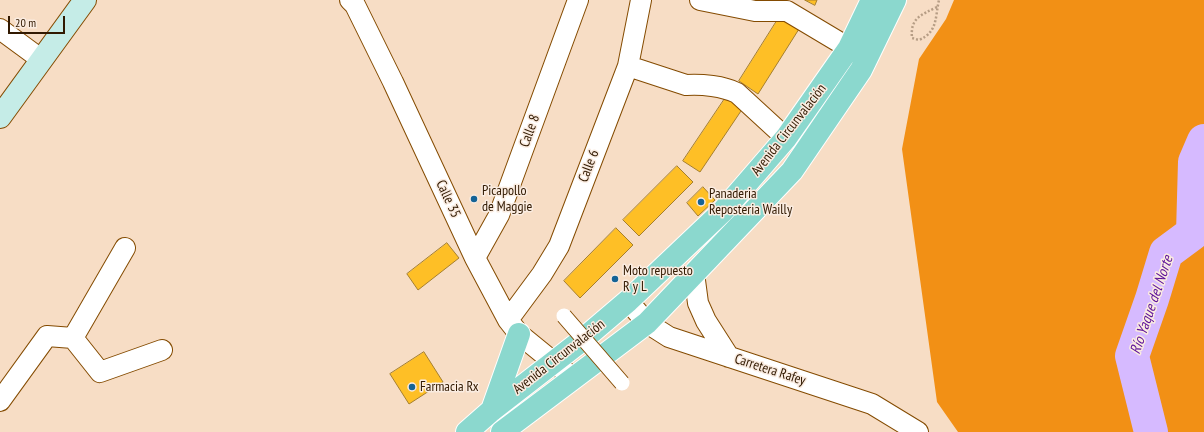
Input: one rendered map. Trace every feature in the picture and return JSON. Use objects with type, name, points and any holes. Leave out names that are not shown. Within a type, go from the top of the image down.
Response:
[{"type":"main road","points":[[0,117],[85,0]]},
{"type":"main road","name":"Avenida Circunvalación","points":[[467,432],[492,410],[628,302],[722,212],[786,138],[849,48],[872,0]]},
{"type":"main road","name":"Avenida Circunvalación","points":[[502,432],[647,323],[792,171],[861,70],[895,0]]},
{"type":"main road","points":[[492,410],[514,327]]},
{"type":"street","name":"Calle 8","points":[[475,258],[499,215],[578,0]]},
{"type":"street","name":"Calle 6","points":[[514,327],[542,274],[559,246],[628,66],[641,0]]},
{"type":"street","points":[[700,0],[755,11],[787,11],[849,48]]},
{"type":"street","name":"Calle 35","points":[[356,2],[475,258],[514,327],[573,378]]},
{"type":"street","points":[[0,29],[42,60]]},
{"type":"street","points":[[628,66],[686,85],[694,84],[730,89],[737,93],[786,138]]},
{"type":"street","points":[[73,338],[125,248]]},
{"type":"street","points":[[694,273],[698,303],[706,321],[729,357]]},
{"type":"street","name":"Carretera Rafey","points":[[628,302],[647,323],[669,337],[872,404],[918,432]]},
{"type":"street","points":[[564,316],[622,383]]},
{"type":"street","points":[[0,401],[47,336],[73,338],[100,372],[162,350]]},
{"type":"path","points":[[937,7],[918,16],[911,29],[912,38],[919,40],[926,37],[932,30],[939,0]]},
{"type":"shaded area","points":[[954,0],[1204,0],[1204,432],[958,432],[937,402],[902,149],[919,59],[946,19]]},
{"type":"building","points":[[805,0],[817,0],[815,5]]},
{"type":"building","points":[[780,16],[799,29],[758,94],[739,81]]},
{"type":"building","points":[[726,97],[743,108],[700,172],[683,161]]},
{"type":"building","points":[[677,166],[693,182],[639,236],[623,220]]},
{"type":"building","name":"Panaderia Reposteria Wailly","points":[[703,187],[715,200],[698,216],[687,203]]},
{"type":"building","points":[[616,228],[633,245],[580,298],[564,281]]},
{"type":"building","points":[[447,243],[459,258],[418,290],[407,274]]},
{"type":"building","points":[[424,352],[443,382],[409,404],[390,374]]},
{"type":"waterway","name":"Río Yaque del Norte","points":[[1151,432],[1132,356],[1166,253],[1193,233],[1195,162],[1204,141]]},
{"type":"place","name":"Picapollo de Maggie","points":[[474,199]]},
{"type":"place","name":"Panaderia Reposteria Wailly","points":[[701,202]]},
{"type":"place","name":"Moto repuesto R y L","points":[[615,279]]},
{"type":"place","name":"Farmacia Rx","points":[[412,387]]}]
